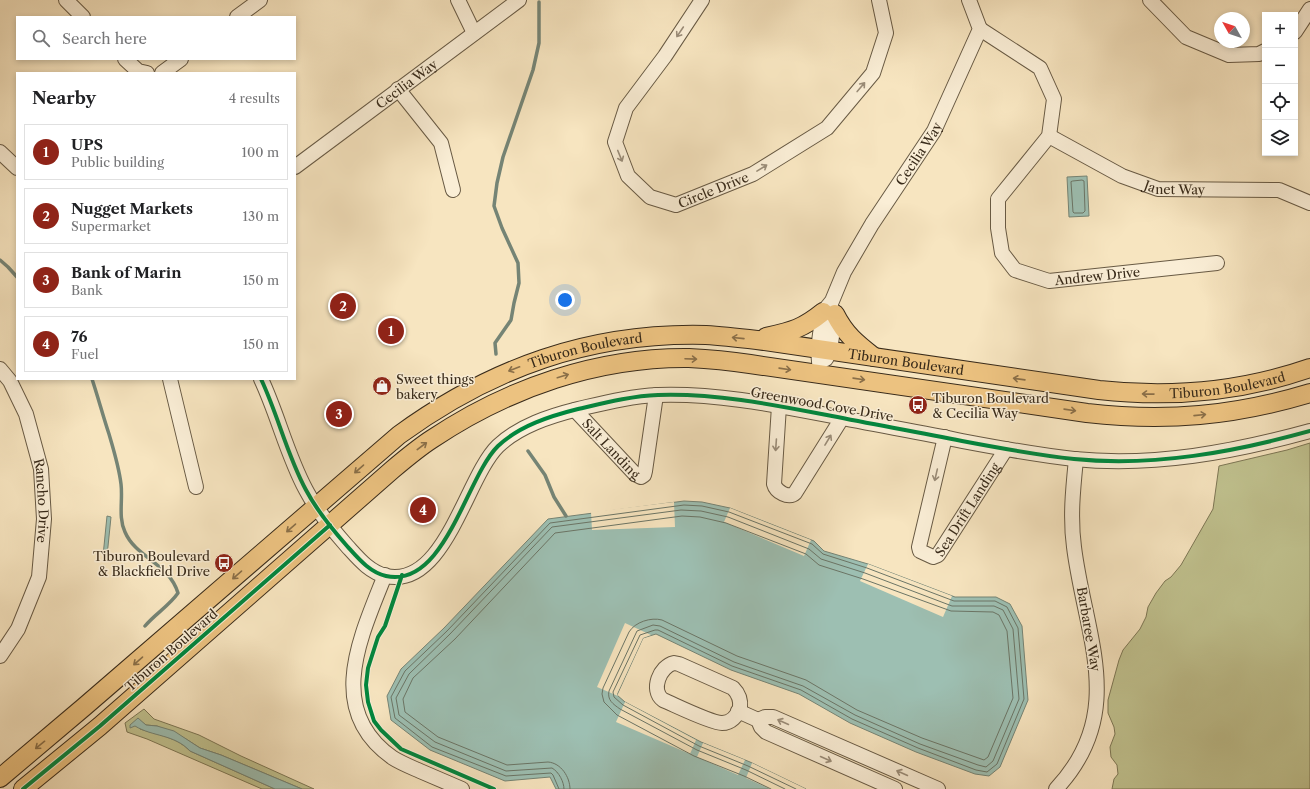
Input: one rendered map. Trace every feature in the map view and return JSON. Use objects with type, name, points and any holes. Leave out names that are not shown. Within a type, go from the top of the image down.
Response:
[{"type":"main road","points":[[757,340],[795,330],[830,309],[852,340],[874,357]]},
{"type":"main road","name":"Tiburon Boulevard","points":[[0,778],[84,708],[388,443],[419,420],[462,393],[508,371],[556,354],[630,339],[677,335],[705,335],[757,340],[1099,390],[1149,394],[1199,392],[1230,388],[1273,379],[1310,368]]},
{"type":"main road","name":"Tiburon Boulevard","points":[[23,789],[100,726],[411,454],[452,426],[497,401],[519,391],[566,375],[615,364],[689,358],[740,362],[1088,412],[1138,417],[1188,416],[1232,411],[1269,404],[1310,393]]},
{"type":"street","points":[[66,0],[82,16]]},
{"type":"street","points":[[238,16],[260,0]]},
{"type":"street","points":[[458,0],[474,33]]},
{"type":"street","name":"Cecilia Way","points":[[296,166],[518,0]]},
{"type":"street","name":"Circle Drive","points":[[702,0],[665,56],[626,108],[615,142],[628,176],[650,196],[676,205],[753,174],[827,128],[873,73],[886,33],[879,0]]},
{"type":"street","points":[[969,0],[980,29],[1040,68],[1054,99],[1049,136]]},
{"type":"street","points":[[1150,0],[1186,37],[1229,55],[1259,54],[1262,52]]},
{"type":"street","points":[[1298,27],[1310,9]]},
{"type":"street","name":"Cecilia Way","points":[[820,374],[830,309],[844,272],[872,224],[934,131],[980,29]]},
{"type":"street","points":[[126,60],[138,71],[142,72]]},
{"type":"street","points":[[163,72],[180,60]]},
{"type":"street","points":[[398,89],[441,143],[453,190]]},
{"type":"street","name":"Janet Way","points":[[1049,136],[1122,176],[1158,189],[1279,190],[1310,203]]},
{"type":"street","name":"Andrew Drive","points":[[1049,136],[998,199],[998,228],[1002,253],[1015,270],[1049,281],[1217,263]]},
{"type":"street","points":[[0,152],[16,167]]},
{"type":"street","name":"Rancho Drive","points":[[0,369],[14,379],[26,414],[41,469],[44,519],[39,577],[18,629],[0,656]]},
{"type":"street","points":[[170,380],[196,487]]},
{"type":"street","name":"Greenwood Cove Drive","points":[[261,380],[300,478],[316,506],[364,565],[385,575],[396,576],[413,572],[426,564],[436,552],[453,524],[488,456],[499,445],[512,435],[547,419],[575,410],[612,401],[656,395],[720,397],[779,406],[1044,456],[1076,459],[1126,461],[1190,457],[1253,446],[1310,431]]},
{"type":"street","name":"Salt Landing","points":[[575,410],[635,474],[641,477],[644,475],[645,471],[656,395]]},
{"type":"street","points":[[779,406],[774,484],[777,491],[789,496],[792,496],[795,493],[842,418]]},
{"type":"street","name":"Sea Drift Landing","points":[[945,437],[919,547],[921,552],[934,557],[938,555],[1006,449]]},
{"type":"street","name":"Barbaree Way","points":[[1056,789],[1069,773],[1086,745],[1093,724],[1098,699],[1097,671],[1076,560],[1071,521],[1076,459]]},
{"type":"street","points":[[385,575],[368,619],[355,662],[353,674],[353,694],[359,716],[372,739],[394,759],[462,789]]},
{"type":"street","points":[[670,664],[679,664],[733,688],[739,697],[740,705],[738,711],[735,717],[728,722],[721,723],[714,721],[663,700],[657,694],[657,684],[666,667],[670,664]]},
{"type":"street","points":[[738,711],[758,720],[761,727],[766,732],[895,789]]},
{"type":"street","points":[[758,720],[765,717],[773,717],[938,789]]},
{"type":"green space","points":[[1310,443],[1310,789],[1112,789],[1114,779],[1118,774],[1117,765],[1111,757],[1110,747],[1115,734],[1114,727],[1108,713],[1108,700],[1119,660],[1123,650],[1140,629],[1146,617],[1148,607],[1156,593],[1165,581],[1171,577],[1181,565],[1213,509],[1219,466]]},
{"type":"green space","points":[[144,709],[154,719],[199,735],[314,789],[302,789],[221,755],[200,748],[186,739],[157,726],[146,725],[140,721],[140,729],[173,739],[185,746],[190,751],[275,789],[262,789],[147,739],[127,732],[125,723]]},
{"type":"water","points":[[1087,176],[1089,216],[1069,217],[1067,177]]},
{"type":"water","points":[[684,501],[702,502],[730,508],[814,541],[824,551],[868,564],[955,597],[996,597],[1010,604],[1022,626],[1028,700],[1000,767],[989,776],[975,774],[916,752],[850,723],[799,694],[731,670],[656,634],[643,638],[617,695],[625,702],[701,742],[750,762],[806,789],[556,789],[550,777],[505,781],[430,750],[391,720],[387,696],[401,669],[444,628],[548,519]]},
{"type":"water","points":[[107,516],[111,517],[107,556],[103,556]]},
{"type":"water","points":[[138,718],[146,725],[157,726],[174,731],[200,748],[221,755],[302,789],[275,789],[190,751],[177,741],[142,730],[135,726],[130,728],[130,725]]},
{"type":"pier","points":[[674,502],[675,527],[592,530],[591,512]]},
{"type":"pier","points":[[730,508],[811,540],[804,556],[724,522]]},
{"type":"pier","points":[[868,564],[952,596],[943,617],[860,581]]},
{"type":"pier","points":[[625,623],[651,635],[643,638],[617,694],[618,696],[597,687]]},
{"type":"pier","points":[[625,702],[696,740],[690,754],[616,722]]},
{"type":"pier","points":[[703,743],[745,760],[738,775],[697,757]]},
{"type":"pier","points":[[752,763],[806,789],[770,789],[746,778]]},
{"type":"waterway","points":[[496,354],[495,343],[511,320],[519,283],[518,263],[494,206],[497,183],[503,157],[533,70],[539,43],[539,2]]},
{"type":"waterway","points":[[0,260],[16,276]]},
{"type":"waterway","points":[[92,380],[119,471],[121,484],[122,520],[125,532],[130,541],[167,574],[174,583],[178,593],[145,626]]},
{"type":"waterway","points":[[528,451],[545,475],[554,497],[566,516]]},
{"type":"cycle path","points":[[261,380],[273,407],[293,463],[306,490],[325,519],[360,560],[369,568],[386,576],[406,575],[424,566],[439,549],[452,528],[486,461],[498,446],[506,439],[525,427],[557,415],[628,398],[658,395],[724,398],[789,408],[1018,451],[1074,459],[1104,461],[1134,461],[1194,456],[1281,439],[1310,431]]},
{"type":"cycle path","points":[[23,789],[100,726],[330,525]]},
{"type":"cycle path","points":[[402,575],[385,626],[378,637],[368,668],[366,685],[368,702],[374,721],[381,730],[401,749],[494,789]]},
{"type":"place","name":"Nugget Markets","points":[[343,306]]},
{"type":"place","name":"UPS","points":[[391,331]]},
{"type":"place","name":"Sweet things bakery","points":[[382,386]]},
{"type":"place","name":"Tiburon Boulevard & Cecilia Way","points":[[918,405]]},
{"type":"place","name":"Bank of Marin","points":[[339,414]]},
{"type":"place","name":"76","points":[[423,510]]},
{"type":"place","name":"Tiburon Boulevard & Blackfield Drive","points":[[224,563]]}]
